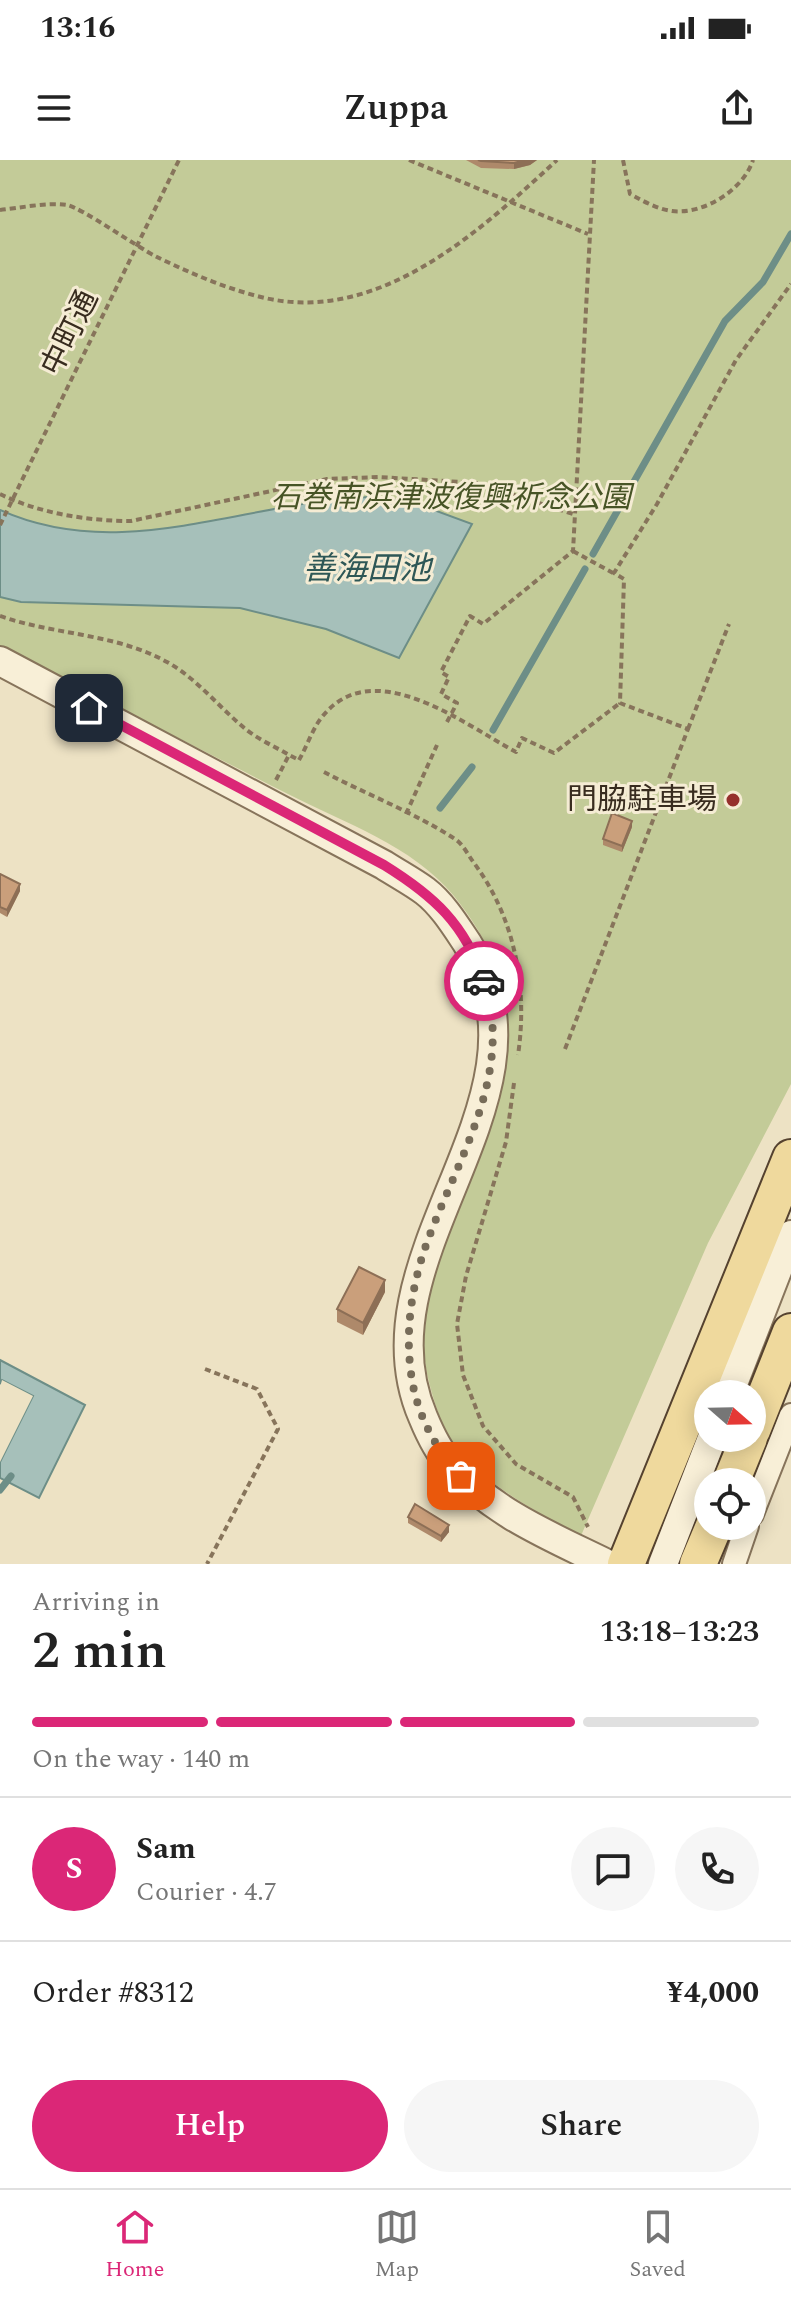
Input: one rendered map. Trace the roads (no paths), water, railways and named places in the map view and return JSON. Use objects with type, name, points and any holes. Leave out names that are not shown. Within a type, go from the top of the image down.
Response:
[{"type":"main road","points":[[626,1564],[791,1158]]},
{"type":"main road","points":[[766,1395],[791,1332]]},
{"type":"main road","points":[[678,1556],[697,1540]]},
{"type":"street","points":[[0,661],[384,865],[428,893],[455,924],[476,959],[490,998],[491,1066],[479,1115],[423,1254],[410,1309],[407,1353],[415,1399],[448,1463],[474,1489],[511,1517],[607,1564]]},
{"type":"street","points":[[734,1380],[791,1235]]},
{"type":"street","points":[[766,1478],[791,1415]]},
{"type":"street","points":[[678,1556],[708,1452]]},
{"type":"street","points":[[734,1564],[742,1540]]},
{"type":"water","name":"善海田池","points":[[370,497],[412,502],[472,524],[399,658],[326,629],[240,608],[21,602],[0,597],[0,510],[46,525],[92,532],[138,531],[324,501]]},
{"type":"water","points":[[0,1360],[85,1405],[39,1498],[0,1478],[0,1462],[33,1396],[2,1380],[0,1384]]},
{"type":"waterway","points":[[593,554],[725,321],[763,282],[791,234]]},
{"type":"waterway","points":[[493,730],[585,569]]},
{"type":"waterway","points":[[440,808],[472,767]]},
{"type":"waterway","points":[[0,1490],[11,1476]]},
{"type":"place","name":"門脇駐車場","points":[[733,800]]},
{"type":"park label","name":"石巻南浜津波復興祈念公園","points":[[451,498]]}]
